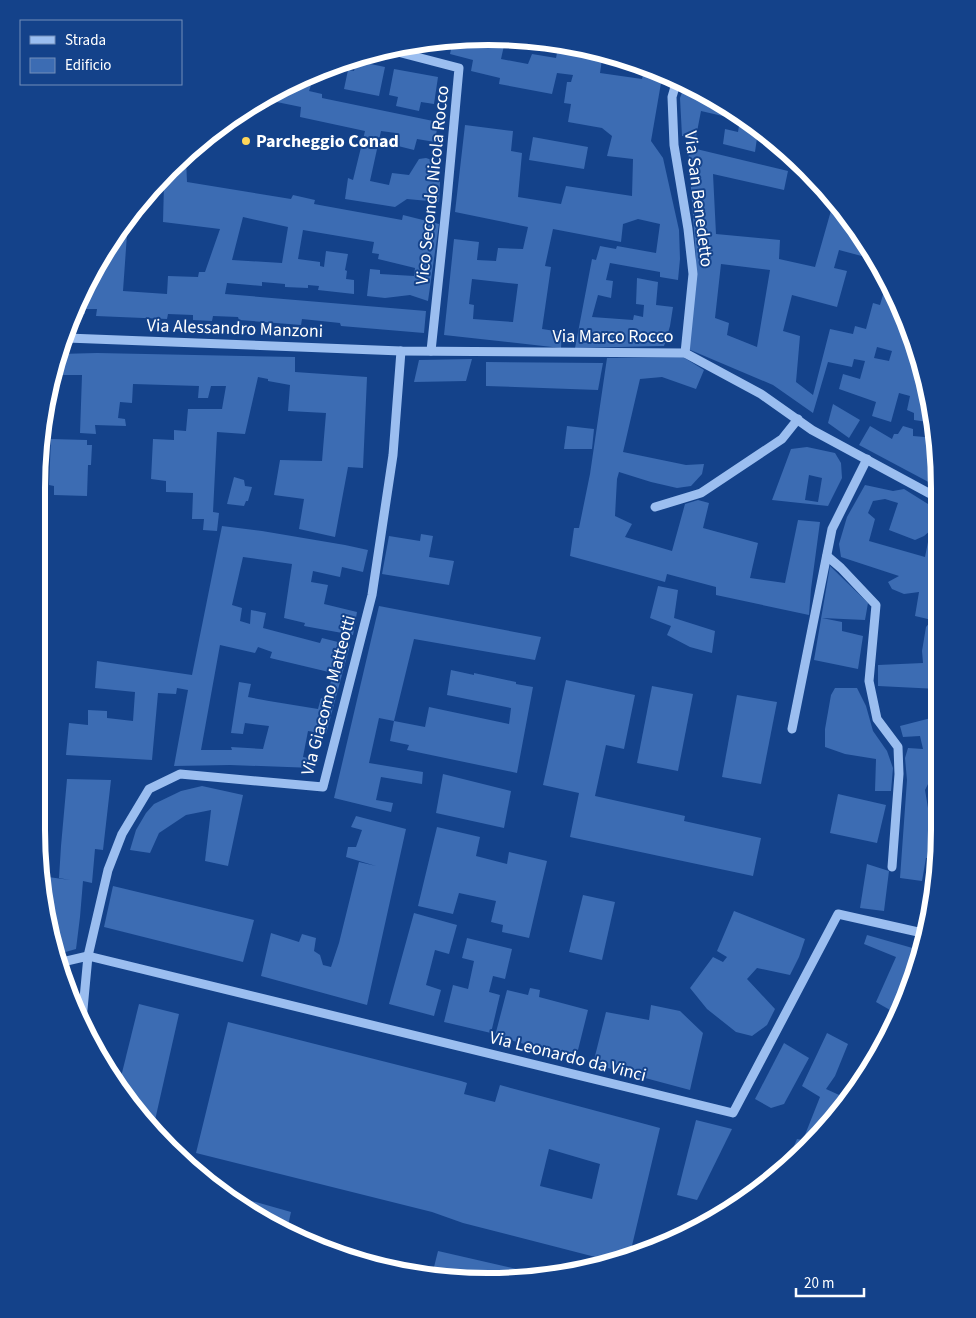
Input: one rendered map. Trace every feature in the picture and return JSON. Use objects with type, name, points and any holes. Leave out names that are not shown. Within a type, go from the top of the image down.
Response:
[{"type":"street","name":"Vico Secondo Nicola Rocco","points":[[404,54],[459,68],[431,351]]},
{"type":"street","name":"Via San Benedetto","points":[[675,87],[672,97],[674,145],[688,229],[693,274],[685,352]]},
{"type":"street","name":"Via Alessandro Manzoni","points":[[72,338],[401,350]]},
{"type":"street","name":"Via Marco Rocco","points":[[401,350],[685,352],[761,394],[812,430],[931,494]]},
{"type":"street","name":"Via Giacomo Matteotti","points":[[83,1009],[88,956],[108,870],[122,834],[149,789],[180,774],[323,787],[372,595],[393,455],[401,350]]},
{"type":"street","points":[[655,507],[701,493],[782,439],[798,420]]},
{"type":"street","points":[[792,729],[832,529],[867,459]]},
{"type":"street","points":[[827,556],[876,605],[869,681],[877,719],[898,747],[899,774],[892,867]]},
{"type":"street","name":"Via Leonardo da Vinci","points":[[88,956],[733,1113],[838,914],[919,932]]},
{"type":"street","points":[[65,961],[88,956]]},
{"type":"building","points":[[504,46],[501,59],[528,64],[532,54],[556,58],[557,51],[602,60],[600,73],[642,79],[643,74],[667,83],[667,85],[661,83],[651,141],[663,158],[679,230],[680,259],[678,280],[660,277],[660,272],[610,263],[606,280],[613,281],[611,298],[598,295],[592,317],[633,320],[634,315],[643,317],[644,305],[636,304],[637,278],[658,282],[656,305],[673,307],[664,346],[575,348],[592,259],[596,260],[600,246],[616,249],[617,246],[656,253],[660,224],[638,219],[623,224],[621,242],[553,229],[545,266],[551,267],[542,329],[562,332],[561,348],[444,335],[454,239],[479,242],[477,260],[496,261],[498,248],[523,249],[528,227],[455,212],[465,125],[513,131],[511,151],[522,153],[518,197],[561,204],[566,186],[632,196],[633,159],[607,156],[612,136],[602,128],[568,122],[571,104],[564,103],[567,82],[571,82],[573,75],[557,73],[552,94],[499,84],[500,78],[471,71],[473,60],[450,54],[452,47]],"holes":[[[472,279],[518,284],[513,322],[473,319],[474,305],[469,304]]]},
{"type":"building","points":[[365,63],[385,67],[379,96],[344,89],[348,70],[354,71],[355,66]]},
{"type":"building","points":[[394,69],[438,77],[434,104],[421,102],[419,111],[396,106],[398,97],[389,95]]},
{"type":"building","points":[[307,84],[311,85],[309,91],[322,94],[322,98],[438,122],[435,142],[417,139],[414,150],[394,145],[396,133],[381,131],[370,181],[389,185],[392,173],[409,175],[419,159],[426,158],[432,160],[432,180],[440,181],[439,202],[407,199],[395,207],[345,199],[348,178],[353,180],[365,131],[300,117],[301,107],[272,101]]},
{"type":"building","points":[[683,90],[710,104],[731,118],[701,111],[696,137],[682,136],[680,98]]},
{"type":"building","points":[[739,124],[760,139],[757,138],[755,152],[723,144],[725,129],[738,132]]},
{"type":"building","points":[[533,137],[588,147],[584,169],[529,160]]},
{"type":"building","points":[[688,147],[788,171],[784,190],[713,174],[716,234],[780,240],[779,259],[815,267],[831,209],[866,257],[839,250],[834,268],[847,271],[837,307],[792,295],[783,331],[800,336],[796,382],[813,395],[830,329],[853,334],[855,326],[866,329],[873,303],[880,305],[884,291],[897,318],[916,373],[926,422],[914,420],[914,413],[907,410],[910,396],[899,393],[891,422],[872,416],[876,402],[839,389],[843,374],[860,379],[865,361],[854,359],[852,367],[828,362],[813,413],[773,385],[688,349],[696,258]],"holes":[[[721,264],[770,270],[757,347],[727,335],[729,323],[715,318]],[[877,347],[892,351],[889,361],[874,358]]]},
{"type":"building","points":[[186,164],[187,182],[291,199],[293,195],[315,200],[314,204],[402,220],[403,215],[439,224],[428,301],[410,295],[385,298],[367,296],[370,269],[380,270],[380,274],[414,276],[415,268],[378,259],[379,254],[372,253],[374,242],[303,230],[298,259],[320,262],[320,266],[324,267],[326,251],[348,254],[345,270],[347,271],[346,279],[354,280],[354,294],[318,290],[319,286],[308,285],[308,288],[285,287],[285,284],[262,282],[262,286],[227,283],[225,294],[426,311],[424,333],[341,326],[340,323],[302,319],[301,325],[239,320],[238,317],[213,316],[212,321],[193,320],[193,315],[168,314],[167,319],[96,316],[97,309],[85,309],[85,314],[81,314],[104,266],[127,232],[123,291],[167,294],[168,276],[198,277],[199,272],[205,272],[220,229],[163,222],[164,187]],"holes":[[[243,217],[288,227],[282,263],[232,260]]]},
{"type":"building","points":[[66,354],[295,357],[295,372],[367,377],[363,468],[348,467],[335,537],[299,529],[304,499],[274,495],[280,460],[322,461],[326,413],[288,411],[290,385],[258,377],[245,434],[217,432],[213,512],[219,513],[217,531],[203,530],[204,519],[192,519],[193,493],[166,492],[166,481],[151,479],[153,439],[174,440],[174,430],[186,431],[188,409],[222,409],[226,386],[211,386],[208,398],[198,398],[199,386],[133,384],[132,403],[120,402],[118,418],[125,419],[126,426],[95,425],[96,434],[80,433],[82,375],[60,375]]},
{"type":"building","points":[[683,357],[704,370],[696,389],[662,377],[640,379],[623,452],[686,465],[704,464],[702,474],[691,486],[677,488],[619,472],[615,516],[632,524],[625,537],[672,551],[685,504],[698,500],[709,503],[703,528],[758,543],[750,578],[785,583],[798,520],[820,522],[809,615],[716,595],[716,587],[667,574],[665,582],[570,556],[574,528],[579,528],[590,474],[607,358]]},
{"type":"building","points":[[472,359],[466,381],[414,382],[419,360]]},
{"type":"building","points":[[486,362],[603,363],[598,390],[486,386]]},
{"type":"building","points":[[833,404],[860,420],[849,438],[828,423]]},
{"type":"building","points":[[567,426],[594,429],[592,449],[564,449]]},
{"type":"building","points":[[870,426],[892,439],[894,434],[898,434],[903,426],[913,429],[913,436],[928,437],[931,483],[859,445]]},
{"type":"building","points":[[51,439],[87,440],[87,445],[92,445],[91,465],[88,465],[87,496],[54,495],[54,486],[49,485]]},
{"type":"building","points":[[807,447],[835,453],[841,463],[842,478],[828,506],[772,500],[791,449]],"holes":[[[809,475],[822,478],[818,502],[805,500]]]},
{"type":"building","points":[[234,477],[244,480],[245,486],[252,487],[248,501],[246,501],[244,506],[227,504]]},
{"type":"building","points":[[865,485],[893,491],[904,489],[931,506],[931,530],[915,540],[889,530],[898,503],[885,499],[873,501],[868,513],[875,519],[869,541],[925,557],[928,542],[931,542],[931,620],[915,616],[919,592],[904,594],[892,589],[888,582],[899,576],[841,557],[839,544],[847,517]]},
{"type":"building","points":[[222,526],[262,531],[368,550],[363,572],[342,567],[340,577],[313,571],[311,582],[328,585],[324,604],[357,612],[353,635],[304,626],[305,623],[284,618],[292,564],[243,557],[232,605],[242,608],[240,621],[250,624],[251,610],[266,613],[263,628],[320,643],[322,638],[350,645],[326,734],[308,731],[303,757],[319,760],[314,768],[230,765],[174,766],[188,690],[177,688],[176,694],[158,693],[152,760],[66,755],[69,723],[88,725],[88,710],[107,711],[107,718],[133,721],[135,692],[95,688],[97,661],[192,675]],"holes":[[[220,645],[255,653],[258,647],[272,652],[270,658],[333,673],[326,700],[321,698],[318,709],[248,697],[251,684],[239,682],[231,733],[243,734],[245,723],[269,726],[263,749],[231,747],[232,750],[201,750]]]},
{"type":"building","points":[[421,534],[433,536],[429,557],[454,561],[449,585],[382,574],[389,536],[420,541]]},
{"type":"building","points":[[830,566],[868,603],[865,620],[822,618],[842,622],[842,631],[863,636],[858,669],[814,660]]},
{"type":"building","points":[[658,586],[678,590],[674,618],[715,631],[712,653],[690,647],[667,635],[671,626],[650,618]]},
{"type":"building","points":[[379,606],[541,637],[535,660],[414,639],[394,721],[379,718],[369,763],[423,772],[422,784],[381,777],[376,800],[393,803],[391,812],[334,798]]},
{"type":"building","points":[[931,621],[931,689],[878,686],[878,665],[923,663],[922,651],[926,627]]},
{"type":"building","points":[[451,670],[474,675],[474,673],[533,687],[517,773],[407,750],[409,745],[390,741],[394,721],[425,727],[429,707],[509,724],[511,708],[447,695]]},
{"type":"building","points":[[566,680],[635,695],[624,749],[606,745],[595,796],[685,816],[684,821],[761,838],[753,876],[570,837],[579,793],[543,785]]},
{"type":"building","points":[[652,686],[693,694],[678,771],[637,763]]},
{"type":"building","points":[[835,688],[857,688],[866,706],[873,731],[887,751],[893,768],[891,791],[875,791],[876,759],[845,754],[825,747],[825,729],[831,695]]},
{"type":"building","points":[[737,695],[777,702],[761,784],[722,777]]},
{"type":"building","points":[[931,718],[931,780],[925,790],[929,814],[928,839],[931,839],[930,859],[926,858],[922,881],[900,878],[907,780],[905,758],[908,748],[923,749],[920,736],[903,737],[900,726]]},
{"type":"building","points":[[443,774],[511,791],[504,828],[436,813]]},
{"type":"building","points":[[67,779],[111,780],[103,850],[95,849],[92,883],[83,881],[76,949],[63,953],[48,878],[70,880],[59,878]]},
{"type":"building","points":[[202,786],[243,795],[228,866],[205,861],[211,810],[186,815],[159,833],[150,853],[130,850],[136,830],[154,804],[181,791]]},
{"type":"building","points":[[838,794],[886,805],[877,843],[830,833]]},
{"type":"building","points":[[356,816],[406,829],[367,1005],[261,976],[271,933],[299,942],[302,934],[316,938],[314,951],[320,955],[323,965],[331,967],[339,943],[359,862],[376,866],[346,857],[348,847],[356,847],[362,830],[351,827]]},
{"type":"building","points":[[437,827],[480,837],[476,856],[507,864],[509,852],[547,861],[529,938],[502,932],[503,925],[491,922],[496,901],[459,893],[453,914],[418,906]]},
{"type":"building","points":[[867,864],[889,871],[884,911],[860,908]]},
{"type":"building","points":[[113,886],[254,920],[243,962],[104,927]]},
{"type":"building","points":[[583,895],[615,902],[602,960],[569,952]]},
{"type":"building","points":[[734,911],[805,939],[790,975],[757,968],[747,979],[775,1009],[767,1025],[752,1036],[736,1032],[707,1009],[690,988],[713,957],[723,962],[727,957],[717,951]]},
{"type":"building","points":[[414,913],[457,925],[449,954],[435,950],[426,985],[441,990],[434,1016],[389,1004]]},
{"type":"building","points":[[867,935],[915,949],[892,1011],[876,1002],[896,957],[864,944]]},
{"type":"building","points":[[467,938],[512,949],[505,979],[493,976],[489,992],[500,995],[491,1033],[444,1022],[453,985],[468,989],[474,961],[462,958]]},
{"type":"building","points":[[530,988],[540,990],[539,997],[588,1010],[576,1058],[495,1036],[507,990],[528,995]]},
{"type":"building","points":[[139,1004],[179,1014],[155,1122],[121,1077]]},
{"type":"building","points":[[651,1005],[680,1011],[703,1033],[690,1090],[593,1064],[606,1012],[649,1020]]},
{"type":"building","points":[[228,1022],[461,1081],[467,1083],[464,1094],[495,1102],[500,1085],[660,1128],[631,1249],[601,1258],[463,1223],[432,1212],[196,1153]],"holes":[[[549,1149],[600,1164],[592,1199],[540,1186]]]},
{"type":"building","points":[[827,1033],[848,1044],[835,1076],[826,1089],[842,1096],[821,1122],[791,1152],[797,1139],[803,1140],[820,1097],[802,1086]]},
{"type":"building","points":[[784,1043],[809,1058],[784,1104],[771,1108],[755,1099]]},
{"type":"building","points":[[696,1120],[732,1129],[697,1200],[677,1195]]},
{"type":"building","points":[[243,1198],[291,1212],[288,1225],[266,1214]]},
{"type":"building","points":[[438,1251],[526,1271],[488,1273],[433,1269]]},
{"type":"place","name":"Parcheggio Conad","points":[[246,141]]}]
